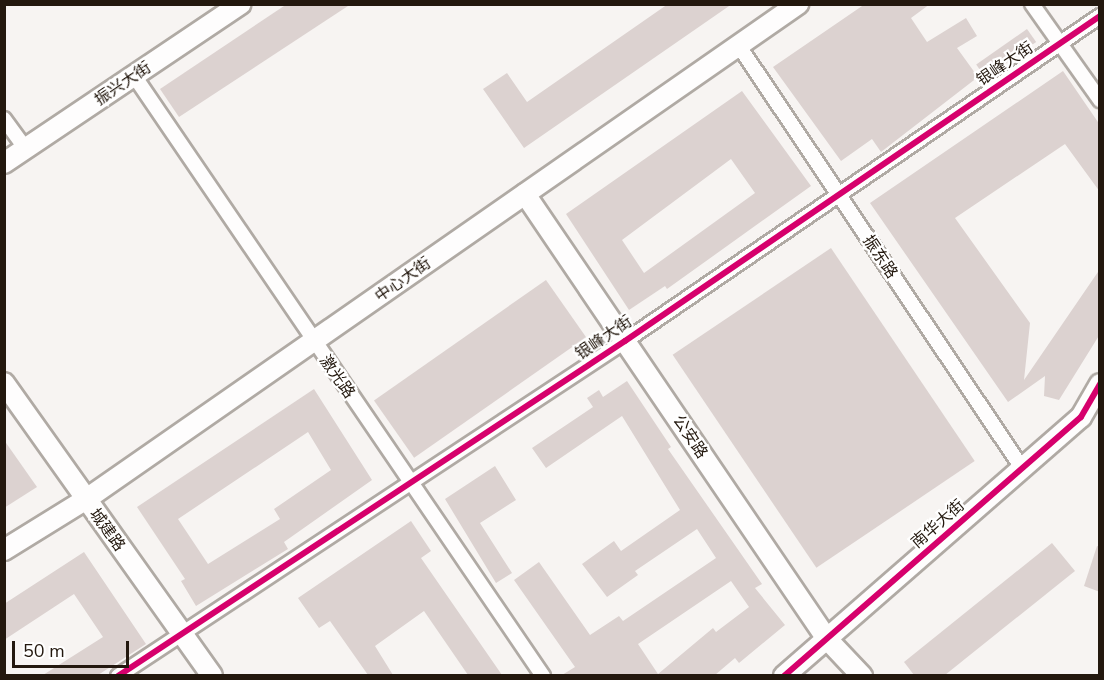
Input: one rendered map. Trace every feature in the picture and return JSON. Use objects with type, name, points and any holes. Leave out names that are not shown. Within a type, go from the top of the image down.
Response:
[{"type":"street","name":"振兴大街","points":[[4,164],[241,4]]},
{"type":"street","name":"中心大街","points":[[4,550],[85,500],[798,4]]},
{"type":"street","points":[[1032,4],[1100,100]]},
{"type":"street","name":"银峰大街","points":[[118,675],[625,340],[1100,16]]},
{"type":"street","name":"振东路","points":[[739,46],[1022,468]]},
{"type":"street","name":"激光路","points":[[135,77],[313,342],[543,675]]},
{"type":"street","points":[[4,119],[26,149]]},
{"type":"street","name":"公安路","points":[[525,194],[827,639],[862,675]]},
{"type":"street","name":"城建路","points":[[4,383],[85,500],[212,675]]},
{"type":"street","name":"南华大街","points":[[784,675],[1081,417],[1100,384]]},
{"type":"building","points":[[287,4],[351,4],[179,117],[160,89]]},
{"type":"building","points":[[668,4],[732,4],[524,148],[483,89],[507,73],[527,102]]},
{"type":"building","points":[[865,4],[930,4],[911,18],[927,42],[966,18],[977,36],[957,48],[978,77],[881,152],[872,139],[841,161],[773,67]]},
{"type":"building","points":[[1027,29],[1036,42],[985,78],[976,65]]},
{"type":"building","points":[[1063,71],[1100,125],[1100,192],[1065,144],[955,218],[1030,323],[1024,380],[1100,269],[1100,334],[1059,400],[1044,396],[1045,376],[1008,402],[870,203]]},
{"type":"building","points":[[742,91],[811,186],[667,289],[665,286],[629,310],[566,214]],"holes":[[[731,159],[755,193],[644,273],[622,240]]]},
{"type":"building","points":[[831,248],[975,461],[816,568],[673,355]]},
{"type":"building","points":[[546,280],[586,337],[414,458],[374,400]]},
{"type":"building","points":[[627,381],[671,447],[668,449],[762,584],[755,588],[785,625],[739,663],[735,658],[715,675],[562,675],[575,667],[514,580],[539,562],[590,635],[619,616],[623,621],[716,558],[697,529],[635,571],[638,575],[607,597],[582,564],[614,541],[621,551],[680,510],[622,416],[546,468],[532,448],[593,407],[587,398],[599,390],[603,397]],"holes":[[[731,581],[749,607],[716,632],[713,628],[658,674],[638,644]]]},
{"type":"building","points":[[314,389],[372,480],[284,542],[288,549],[196,606],[181,581],[185,579],[137,507]],"holes":[[[308,432],[331,470],[274,509],[280,519],[208,564],[178,519]]]},
{"type":"building","points":[[4,440],[37,487],[4,508]]},
{"type":"building","points":[[495,466],[516,500],[480,523],[512,573],[496,583],[445,499]]},
{"type":"building","points":[[411,521],[431,551],[421,558],[502,675],[468,675],[424,611],[375,646],[393,675],[368,675],[330,621],[319,628],[298,598]]},
{"type":"building","points":[[1052,543],[1075,571],[945,675],[914,675],[904,662]]},
{"type":"building","points":[[1097,546],[1100,547],[1100,592],[1084,586]]},
{"type":"building","points":[[84,552],[146,644],[98,675],[43,675],[103,637],[74,594],[4,640],[4,604]]},
{"type":"cycle path","points":[[118,676],[625,341],[1100,16]]},
{"type":"cycle path","points":[[784,676],[1081,417],[1100,384]]}]
